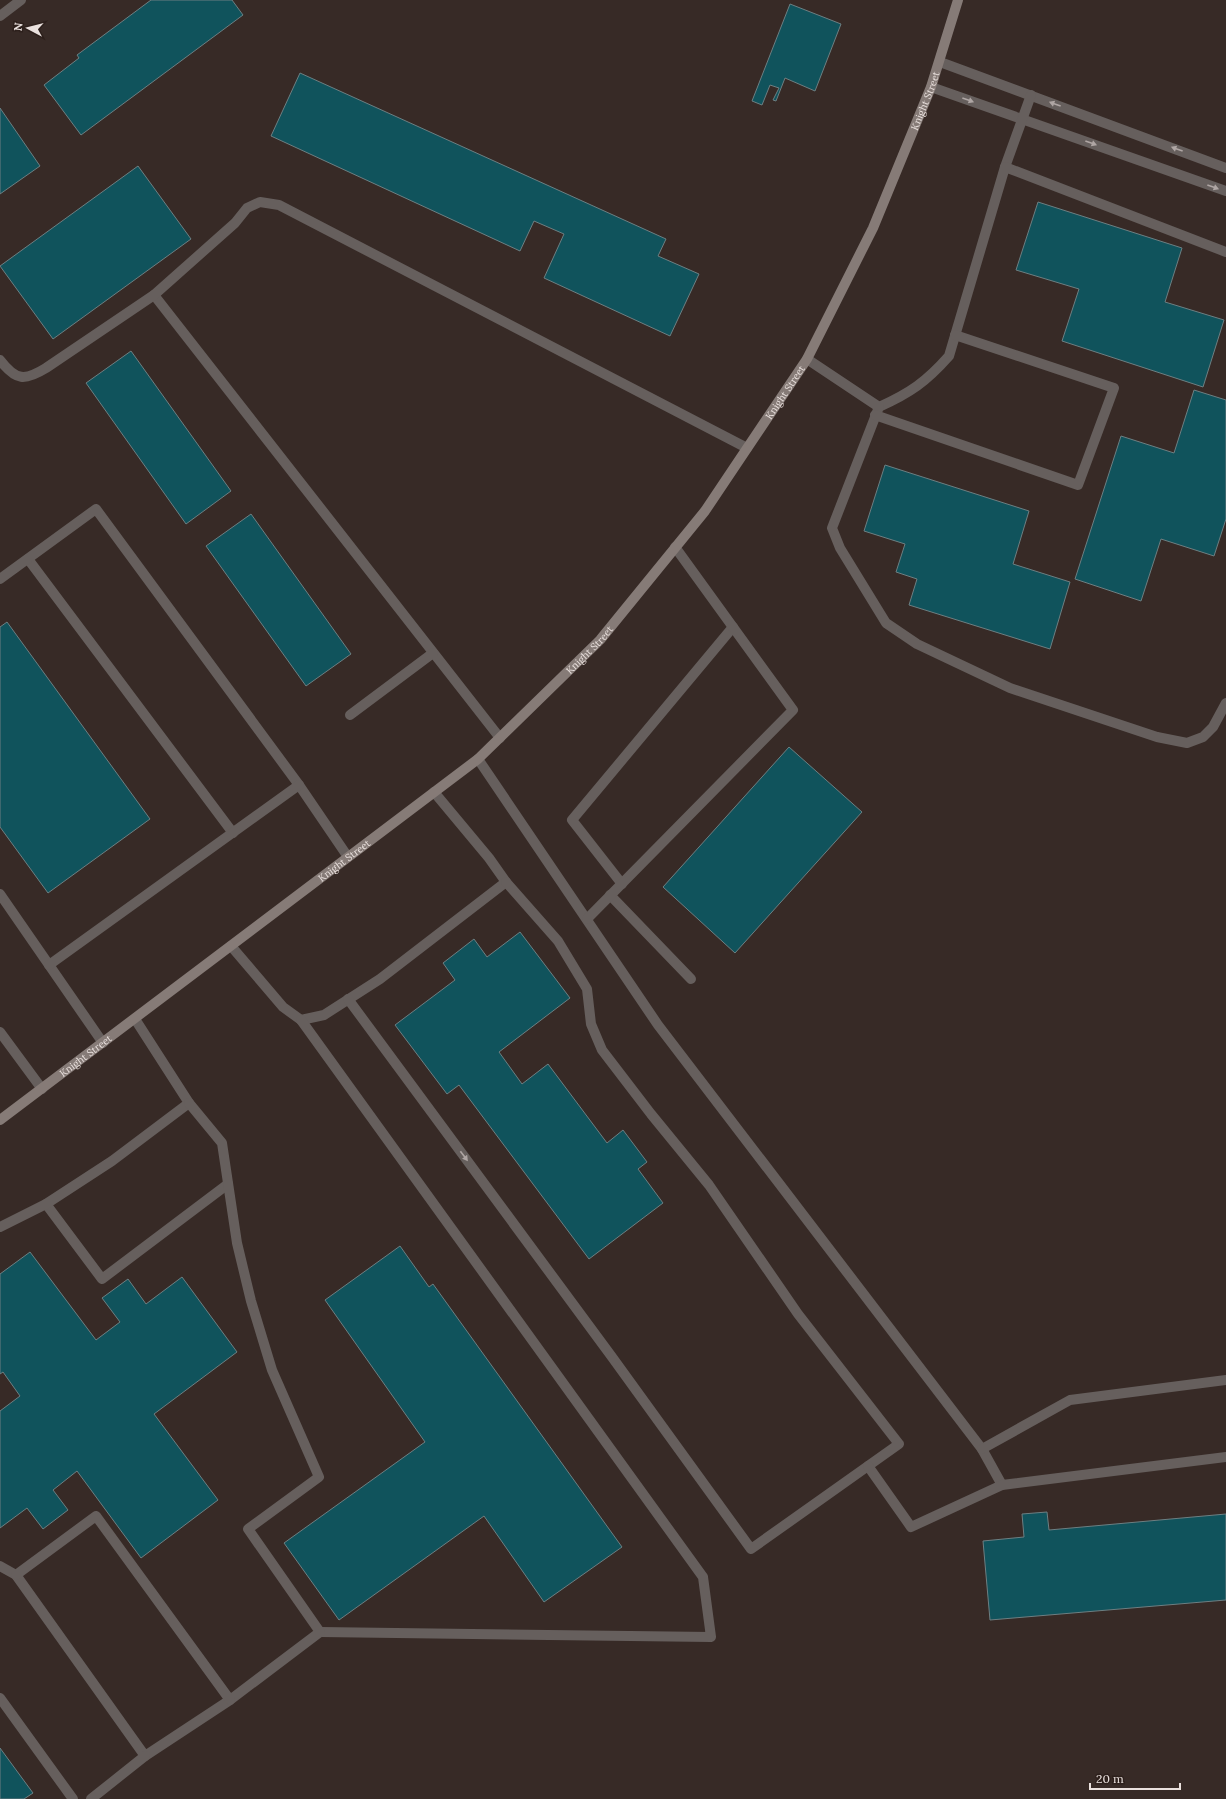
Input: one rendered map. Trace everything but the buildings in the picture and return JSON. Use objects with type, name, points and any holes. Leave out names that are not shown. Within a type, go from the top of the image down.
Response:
[{"type":"street","points":[[0,16],[21,0]]},
{"type":"street","name":"Knight Street","points":[[0,1120],[478,759],[600,640],[705,511],[807,359],[873,228],[931,87],[958,0]]},
{"type":"street","points":[[940,62],[1226,168]]},
{"type":"street","points":[[931,87],[1226,191]]},
{"type":"street","points":[[1031,95],[1005,167],[949,356],[931,376],[906,394],[877,411],[832,528],[840,548],[886,623],[916,644],[1010,688],[1157,737],[1187,743],[1203,738],[1213,727],[1226,703]]},
{"type":"street","points":[[1005,167],[1226,252]]},
{"type":"street","points":[[0,360],[9,372],[19,377],[32,377],[154,295],[235,223],[247,208],[260,202],[279,205],[747,448]]},
{"type":"street","points":[[154,295],[500,738]]},
{"type":"street","points":[[807,359],[877,411],[1078,485],[1114,388],[955,335]]},
{"type":"street","points":[[0,580],[96,509],[299,785],[348,857]]},
{"type":"street","points":[[587,919],[793,710],[675,548]]},
{"type":"street","points":[[28,559],[233,833]]},
{"type":"street","points":[[622,884],[572,820],[734,627]]},
{"type":"street","points":[[350,715],[433,653]]},
{"type":"street","points":[[478,759],[658,1025],[982,1449],[1002,1485]]},
{"type":"street","points":[[49,965],[299,785]]},
{"type":"street","points":[[348,999],[544,1264],[751,1549],[899,1444],[798,1314],[709,1185],[651,1114],[602,1050],[591,1024],[587,989],[558,941],[506,882],[489,858],[434,792]]},
{"type":"street","points":[[302,1020],[324,1015],[380,979],[506,882]]},
{"type":"street","points":[[0,894],[103,1043]]},
{"type":"street","points":[[610,895],[691,979]]},
{"type":"street","points":[[91,1799],[145,1756],[230,1700],[320,1632],[711,1637],[703,1577],[302,1020],[283,1007],[231,946]]},
{"type":"street","points":[[135,1018],[189,1103],[222,1143],[238,1250],[251,1301],[272,1370],[318,1477],[248,1529],[320,1632]]},
{"type":"street","points":[[0,1032],[42,1089]]},
{"type":"street","points":[[0,1227],[46,1204],[112,1160],[189,1103]]},
{"type":"street","points":[[46,1204],[102,1279],[228,1184]]},
{"type":"street","points":[[982,1449],[1070,1400],[1226,1380]]},
{"type":"street","points":[[868,1466],[911,1527],[1002,1485],[1226,1457]]},
{"type":"street","points":[[16,1575],[96,1516],[230,1700]]},
{"type":"street","points":[[0,1566],[16,1575],[145,1756]]},
{"type":"street","points":[[0,1698],[73,1799]]}]
